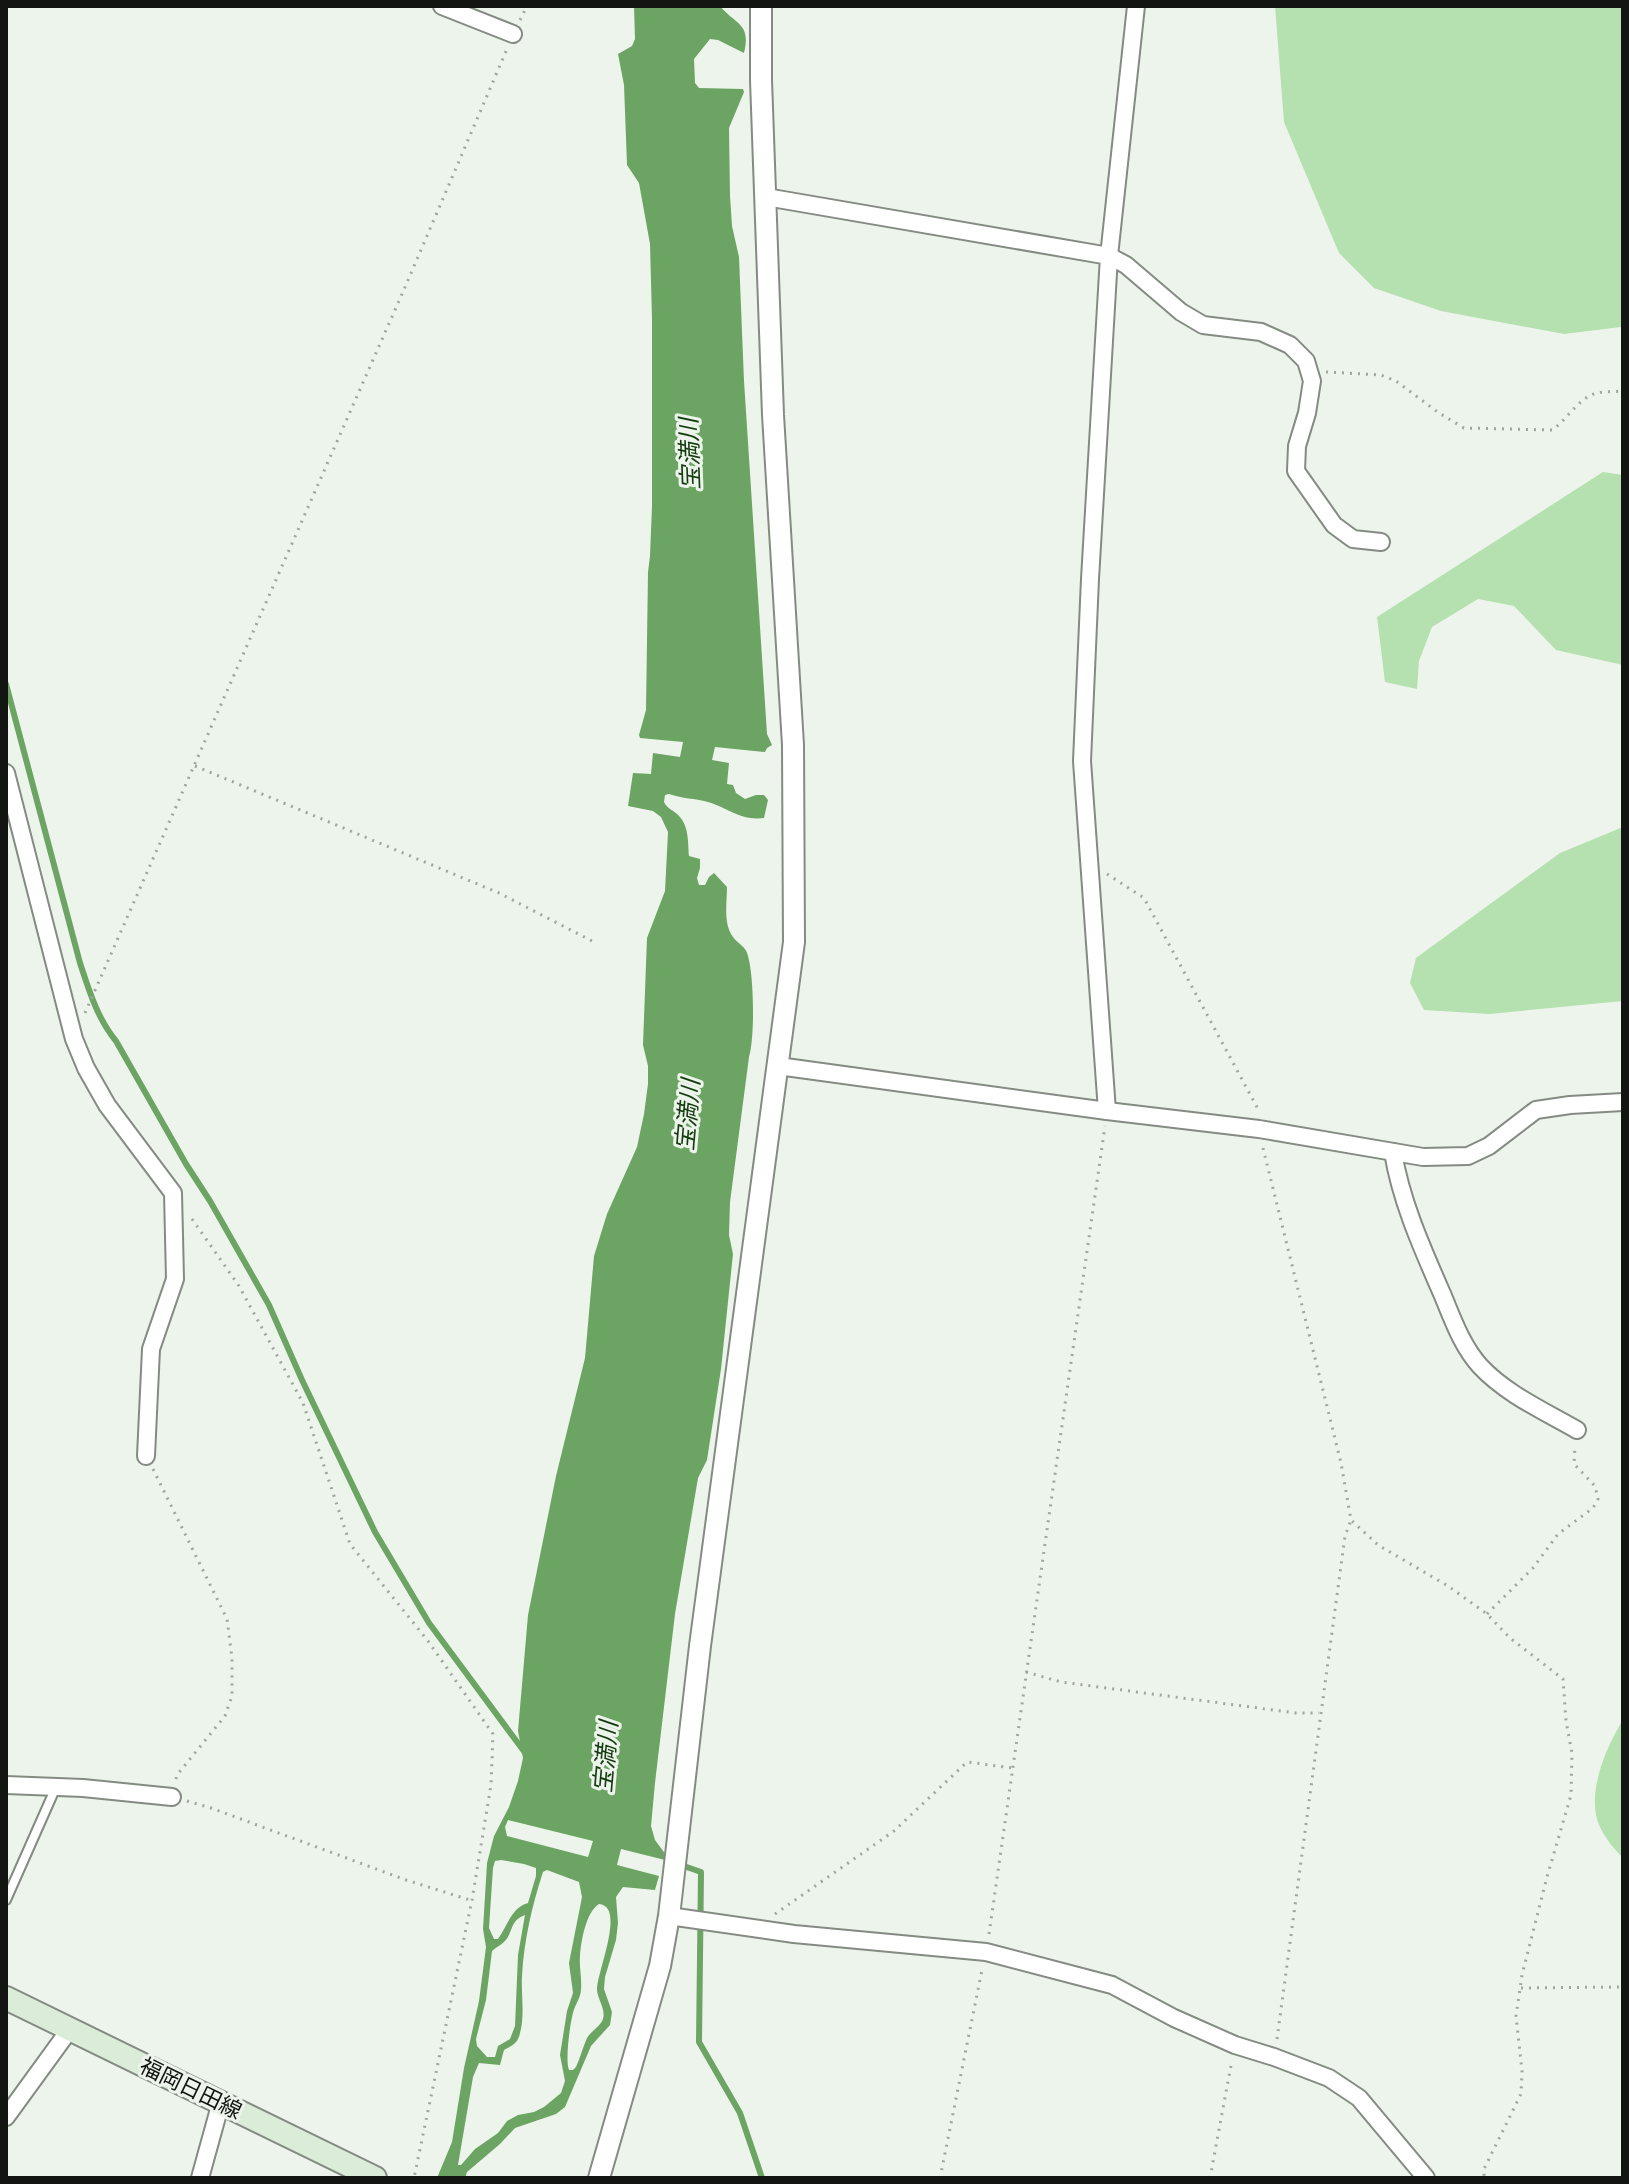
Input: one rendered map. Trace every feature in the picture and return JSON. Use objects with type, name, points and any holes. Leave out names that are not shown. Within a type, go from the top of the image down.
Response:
[{"type":"main road","name":"福岡日田線","points":[[6,1998],[375,2178]]},
{"type":"street","points":[[442,6],[513,34]]},
{"type":"street","points":[[599,2178],[660,1966],[669,1916],[700,1646],[794,942],[793,745],[773,415],[761,6]]},
{"type":"street","points":[[1107,1111],[1082,761],[1109,256],[1136,6]]},
{"type":"street","points":[[766,197],[1109,256],[1126,265],[1181,312],[1203,325],[1261,332],[1290,345],[1306,361],[1312,381],[1297,446],[1296,471],[1334,525],[1353,539],[1381,542]]},
{"type":"street","points":[[6,773],[74,1039],[107,1105],[173,1193],[175,1279],[151,1349],[146,1456]]},
{"type":"street","points":[[778,1066],[1259,1129],[1423,1157],[1468,1156],[1489,1146],[1536,1110],[1623,1102]]},
{"type":"street","points":[[1393,1152],[1418,1238],[1464,1345],[1481,1367],[1511,1392],[1577,1430]]},
{"type":"street","points":[[6,1785],[56,1786],[172,1797]]},
{"type":"street","points":[[669,1916],[763,1930],[986,1952],[1112,1985],[1174,2018],[1235,2045],[1329,2078],[1359,2098],[1426,2178]]},
{"type":"street","points":[[6,2117],[70,2029]]},
{"type":"street","points":[[200,2178],[221,2102]]},
{"type":"lane","points":[[6,1900],[56,1786]]},
{"type":"path","points":[[74,1039],[527,6]]},
{"type":"path","points":[[1310,375],[1329,372],[1381,375],[1396,381],[1464,428],[1552,430],[1564,422],[1583,400],[1595,393],[1623,391]]},
{"type":"path","points":[[195,766],[499,893],[592,941]]},
{"type":"path","points":[[1090,867],[1112,876],[1144,898],[1258,1109],[1259,1129],[1341,1463],[1351,1520],[1345,1536],[1274,2057]]},
{"type":"path","points":[[940,2178],[986,1952],[1107,1111]]},
{"type":"path","points":[[173,1193],[239,1286],[303,1403],[350,1544],[428,1641],[493,1734],[491,1785],[472,1900],[414,2178]]},
{"type":"path","points":[[1487,1614],[1533,1568],[1558,1534],[1593,1508],[1598,1499],[1595,1486],[1574,1464],[1577,1430]]},
{"type":"path","points":[[146,1456],[227,1619],[232,1658],[232,1696],[225,1716],[177,1775],[172,1797],[211,1808],[406,1880],[472,1900]]},
{"type":"path","points":[[1351,1520],[1378,1545],[1448,1586],[1487,1614],[1510,1638],[1563,1679],[1572,1753],[1571,1795],[1547,1877],[1516,2016],[1522,2071],[1521,2094],[1484,2169],[1484,2178]]},
{"type":"path","points":[[1026,1672],[1061,1682],[1296,1713],[1321,1713]]},
{"type":"path","points":[[763,1930],[774,1915],[894,1831],[967,1762],[1013,1768]]},
{"type":"path","points":[[1521,1988],[1623,1987]]},
{"type":"path","points":[[1210,2178],[1235,2045]]},
{"type":"shaded area","points":[[1275,6],[1623,6],[1623,325],[1564,334],[1441,311],[1374,288],[1339,253],[1284,122]]},
{"type":"shaded area","points":[[1603,472],[1623,475],[1623,665],[1556,650],[1514,606],[1478,599],[1432,627],[1419,661],[1417,689],[1385,682],[1377,617]]},
{"type":"shaded area","points":[[1623,827],[1623,1001],[1489,1014],[1424,1010],[1410,983],[1416,958],[1560,853]]},
{"type":"shaded area","points":[[1623,1720],[1623,1858],[1600,1827],[1595,1801],[1604,1757]]},
{"type":"water","name":"宝満川","points":[[634,6],[720,6],[741,26],[746,36],[744,53],[710,39],[694,59],[695,83],[699,88],[743,89],[744,92],[729,128],[730,196],[732,226],[739,257],[767,734],[772,745],[765,752],[715,747],[712,760],[729,763],[727,784],[733,785],[736,793],[745,799],[764,795],[768,800],[764,818],[741,816],[708,802],[669,794],[665,795],[664,802],[685,825],[689,856],[700,859],[699,885],[705,885],[714,873],[727,887],[728,926],[733,937],[746,950],[750,966],[752,1036],[730,1202],[729,1235],[733,1254],[721,1369],[707,1460],[698,1478],[675,1614],[655,1783],[651,1826],[655,1840],[666,1855],[665,1860],[621,1849],[617,1865],[659,1876],[655,1890],[623,1887],[616,1897],[616,1940],[604,1989],[612,2012],[610,2025],[591,2046],[565,2107],[556,2114],[515,2128],[467,2172],[465,2178],[437,2178],[452,2142],[479,2001],[486,1947],[483,1929],[487,1863],[494,1836],[518,1781],[523,1758],[518,1731],[528,1615],[556,1476],[585,1358],[594,1256],[607,1214],[637,1147],[644,1114],[648,1084],[643,1045],[647,938],[665,891],[668,832],[661,817],[653,811],[628,806],[633,773],[651,774],[653,753],[680,757],[683,742],[640,738],[639,735],[646,710],[652,506],[650,244],[639,183],[627,165],[624,85],[618,54],[632,46],[635,39]],"holes":[[[508,1820],[593,1841],[588,1857],[507,1836],[505,1827]],[[495,1861],[536,1868],[528,1903],[514,1913],[498,1939],[494,1939],[489,1928]],[[547,1870],[579,1882],[582,1897],[569,1963],[573,1993],[560,2055],[565,2081],[561,2093],[544,2107],[507,2121],[498,2133],[458,2165],[473,2077],[479,2063],[500,2065],[504,2050],[519,2036],[529,1923],[543,1872]],[[599,1904],[607,1908],[610,1916],[608,1941],[597,1989],[604,2015],[587,2038],[576,2067],[569,2070],[571,2025],[581,1992],[581,1950],[591,1913]],[[525,1915],[518,1955],[515,2026],[510,2039],[498,2046],[495,2057],[487,2057],[477,2046],[476,2039],[486,2000],[492,1951],[504,1942],[520,1917]]]},
{"type":"waterway","points":[[6,684],[80,963],[99,1013],[269,1305],[375,1532],[429,1623],[526,1754]]},
{"type":"waterway","points":[[678,1864],[701,1872],[699,2042],[740,2113],[762,2178]]}]
